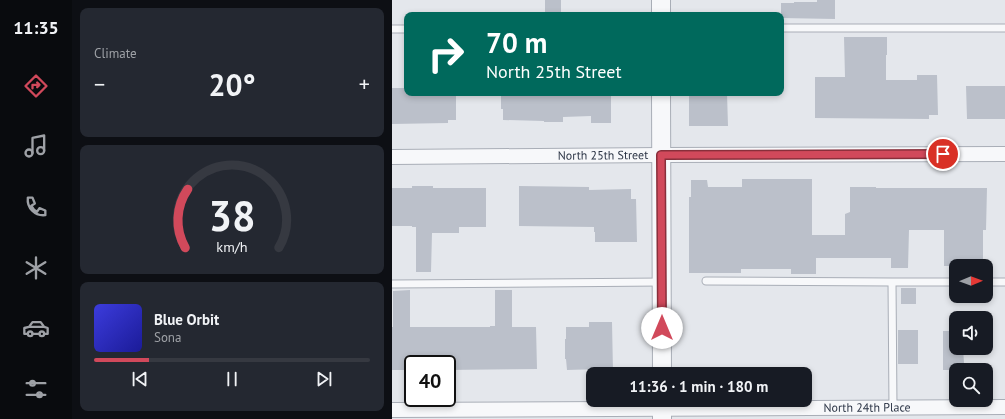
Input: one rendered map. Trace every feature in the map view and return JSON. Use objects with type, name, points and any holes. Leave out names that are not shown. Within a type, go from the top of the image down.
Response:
[{"type":"street","points":[[661,0],[661,12]]},
{"type":"street","points":[[661,96],[662,367]]},
{"type":"street","name":"North 25th Street","points":[[392,157],[1005,154]]},
{"type":"street","name":"North 24th Place","points":[[392,410],[1005,407]]},
{"type":"lane","points":[[784,28],[1005,28]]},
{"type":"lane","points":[[392,29],[404,29]]},
{"type":"lane","points":[[706,281],[949,282]]},
{"type":"lane","points":[[392,284],[662,282]]},
{"type":"lane","points":[[892,282],[894,408]]},
{"type":"lane","points":[[993,282],[1005,282]]},
{"type":"building","points":[[545,0],[561,0],[561,12],[545,12]]},
{"type":"building","points":[[817,0],[835,0],[835,19],[784,18],[784,12],[781,12],[781,3],[817,2]]},
{"type":"building","points":[[844,37],[887,37],[886,80],[917,80],[917,75],[937,75],[938,115],[929,115],[929,119],[815,118],[815,77],[845,77]]},
{"type":"building","points":[[966,86],[1005,86],[1005,119],[967,119]]},
{"type":"building","points":[[392,88],[404,88],[404,96],[456,96],[456,120],[448,120],[448,123],[392,124]]},
{"type":"building","points":[[501,96],[611,96],[611,123],[591,123],[591,116],[563,117],[563,122],[503,120]]},
{"type":"building","points":[[689,96],[727,96],[728,126],[689,126]]},
{"type":"building","points":[[742,179],[812,179],[812,235],[845,235],[845,214],[850,212],[850,187],[987,188],[986,230],[983,230],[983,259],[949,259],[949,266],[944,266],[944,230],[909,230],[908,268],[891,268],[891,258],[816,258],[816,274],[791,274],[791,269],[741,269],[741,273],[689,273],[689,197],[691,197],[691,180],[707,180],[708,187],[742,187]]},
{"type":"building","points":[[412,186],[433,186],[433,188],[486,188],[486,227],[459,227],[459,233],[432,233],[431,272],[416,272],[416,227],[392,226],[392,188],[412,188]]},
{"type":"building","points":[[519,186],[589,187],[589,190],[631,189],[631,199],[636,199],[637,242],[595,242],[594,227],[519,226]]},
{"type":"building","points":[[901,288],[916,288],[916,304],[901,304]]},
{"type":"building","points":[[410,290],[410,327],[490,327],[495,326],[495,290],[512,290],[512,327],[536,327],[537,369],[456,370],[456,355],[404,355],[404,370],[392,370],[393,291]]},
{"type":"building","points":[[589,322],[612,322],[613,367],[586,367],[586,369],[567,370],[565,359],[566,327],[589,327]]},
{"type":"building","points":[[898,330],[918,330],[918,364],[898,364]]},
{"type":"building","points":[[943,331],[949,331],[949,355],[963,355],[964,363],[949,363],[949,370],[943,370]]},
{"type":"route","points":[[662,328],[661,155],[943,154]]}]
